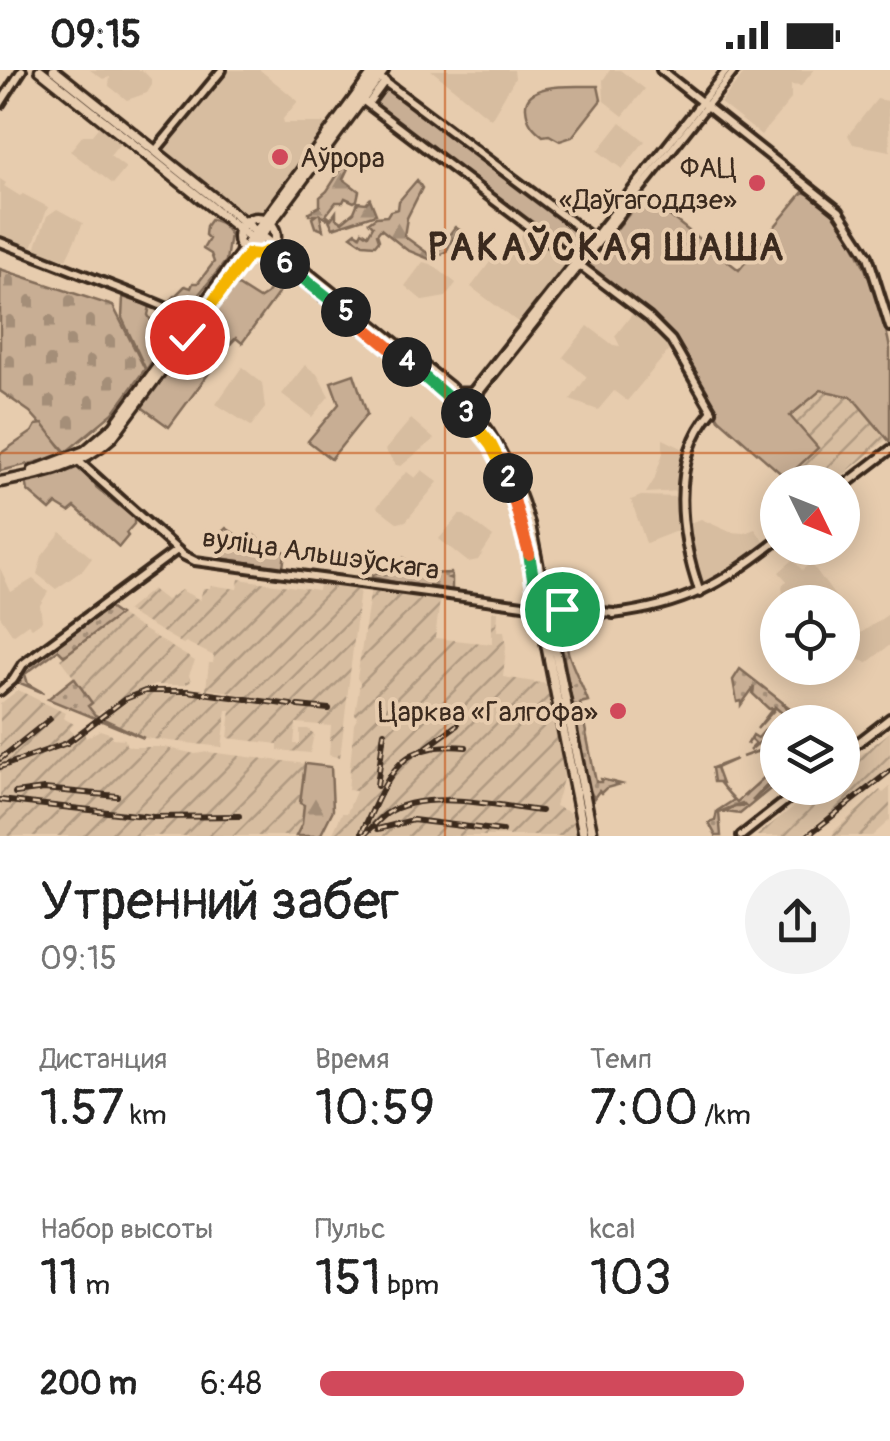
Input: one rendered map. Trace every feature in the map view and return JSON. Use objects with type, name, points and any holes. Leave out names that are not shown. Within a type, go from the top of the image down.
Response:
[{"type":"main road","points":[[0,104],[22,70]]},
{"type":"main road","points":[[40,70],[470,403],[515,496],[549,626],[549,648],[593,836]]},
{"type":"main road","points":[[54,70],[243,226]]},
{"type":"main road","points":[[155,151],[222,70]]},
{"type":"main road","points":[[661,70],[839,211],[868,256],[890,327]]},
{"type":"main road","points":[[705,103],[727,70]]},
{"type":"main road","points":[[470,403],[735,70]]},
{"type":"main road","points":[[379,74],[596,240]]},
{"type":"main road","points":[[0,480],[50,472],[98,450],[120,429],[190,327],[379,74]]},
{"type":"main road","points":[[362,99],[379,74]]},
{"type":"main road","points":[[362,99],[663,330],[712,411],[693,438],[683,493],[684,539],[700,593]]},
{"type":"main road","points":[[256,218],[268,222],[276,233],[272,248],[260,255],[247,252],[239,239],[243,226],[256,218]]},
{"type":"main road","points":[[0,242],[165,307],[190,327]]},
{"type":"main road","points":[[272,248],[470,403]]},
{"type":"main road","points":[[470,403],[553,295]]},
{"type":"main road","points":[[510,354],[507,353],[514,341]]},
{"type":"main road","points":[[860,474],[890,450]]},
{"type":"main road","name":"вуліца Альшэўскага","points":[[77,460],[177,550],[195,561],[614,614]]},
{"type":"main road","points":[[0,691],[24,664],[177,550]]},
{"type":"main road","name":"вуліца Альшэўскага","points":[[544,608],[590,618],[666,606],[700,593],[760,554]]},
{"type":"main road","points":[[544,608],[584,836]]},
{"type":"main road","points":[[549,626],[559,614]]},
{"type":"main road","points":[[860,742],[890,718]]},
{"type":"main road","points":[[741,836],[780,805]]},
{"type":"shaded area","points":[[90,70],[142,70],[152,85],[147,93],[127,100],[109,86],[110,77],[103,79]]},
{"type":"shaded area","points":[[227,70],[260,70],[298,101],[284,123],[332,123],[263,215],[242,217],[161,151],[161,146]]},
{"type":"shaded area","points":[[431,70],[514,70],[515,78],[491,119]]},
{"type":"shaded area","points":[[610,70],[620,70],[645,89],[623,116],[604,101],[603,80]]},
{"type":"shaded area","points":[[747,70],[814,70],[801,86],[791,85],[791,99],[761,135],[720,103]]},
{"type":"shaded area","points":[[877,99],[888,101],[890,151],[853,144],[848,135]]},
{"type":"shaded area","points":[[621,122],[645,141],[622,169],[598,151]]},
{"type":"shaded area","points":[[101,124],[122,141],[110,156],[126,168],[113,184],[70,151],[83,135],[92,135]]},
{"type":"shaded area","points":[[0,179],[20,196],[48,207],[32,247],[0,234]]},
{"type":"shaded area","points":[[57,209],[83,223],[66,259],[35,249],[47,216]]},
{"type":"shaded area","points":[[524,232],[565,264],[519,323],[471,287],[493,258],[500,262]]},
{"type":"shaded area","points":[[423,262],[456,283],[446,297],[423,301],[405,286]]},
{"type":"shaded area","points":[[633,313],[660,334],[670,349],[627,401],[614,391],[598,410],[570,400],[587,377],[563,357],[588,326],[620,346],[615,336]]},
{"type":"shaded area","points":[[305,365],[317,374],[329,396],[312,417],[282,394]]},
{"type":"shaded area","points":[[242,367],[262,383],[265,408],[251,426],[216,404]]},
{"type":"shaded area","points":[[821,390],[852,397],[886,440],[855,465],[800,465],[818,448],[790,416]]},
{"type":"shaded area","points":[[411,419],[434,439],[401,466],[396,465],[385,450]]},
{"type":"shaded area","points":[[663,439],[686,450],[680,491],[646,493],[663,453]]},
{"type":"shaded area","points":[[422,470],[438,482],[406,521],[398,523],[377,507],[402,476],[407,472],[415,478]]},
{"type":"shaded area","points":[[641,496],[680,497],[679,530],[646,543],[631,500]]},
{"type":"shaded area","points":[[459,515],[493,537],[478,560],[468,562],[439,539]]},
{"type":"shaded area","points":[[701,519],[730,532],[755,529],[760,546],[701,586],[686,524]]},
{"type":"shaded area","points":[[61,532],[92,558],[83,570],[56,589],[37,574],[42,556]]},
{"type":"shaded area","points":[[787,565],[798,565],[802,570],[812,565],[827,585],[783,585],[787,581],[779,572]]},
{"type":"shaded area","points":[[0,568],[11,592],[33,579],[48,592],[40,605],[42,621],[32,628],[28,624],[13,635],[0,616]]},
{"type":"shaded area","points":[[239,579],[318,590],[319,585],[360,589],[340,758],[329,755],[331,726],[296,723],[294,744],[300,744],[300,729],[314,734],[310,753],[278,750],[278,744],[228,738],[231,710],[227,710],[222,747],[144,738],[103,718],[140,694],[165,691],[234,697],[233,692],[206,689],[209,663],[213,663],[214,656],[183,644],[126,611],[152,589],[166,600],[181,590],[200,600],[203,588],[211,585],[237,589]]},
{"type":"shaded area","points":[[371,588],[440,600],[435,638],[492,644],[492,611],[498,611],[497,631],[504,631],[506,647],[503,677],[547,684],[564,776],[555,806],[571,813],[576,836],[368,836],[386,816],[408,803],[392,809],[371,826],[366,821],[358,836],[334,836],[356,791],[348,790],[354,724],[358,717],[357,678]]},
{"type":"shaded area","points":[[890,613],[890,645],[868,662],[860,660],[860,634]]},
{"type":"shaded area","points":[[119,615],[195,661],[189,675],[191,682],[156,685],[135,692],[95,715],[88,706],[92,702],[60,659]]},
{"type":"shaded area","points":[[18,690],[65,713],[63,718],[74,724],[69,729],[75,735],[83,730],[86,738],[100,730],[112,734],[112,738],[125,739],[126,745],[132,747],[164,747],[195,754],[208,752],[331,767],[333,810],[320,836],[0,836],[0,704]]},
{"type":"shaded area","points":[[890,732],[890,767],[860,792],[860,756]]},
{"type":"shaded area","points":[[890,787],[890,820],[872,836],[832,836],[880,790],[883,793]]},
{"type":"shaded area","points":[[796,805],[842,805],[800,836],[756,836]]},
{"type":"green space","points":[[388,85],[591,239],[574,259],[372,106]]},
{"type":"green space","points":[[598,86],[601,100],[572,137],[560,141],[543,136],[529,121],[526,108],[534,93],[554,87]]},
{"type":"green space","points":[[347,160],[355,166],[350,164],[343,179],[359,191],[357,200],[345,198],[336,202],[326,215],[331,219],[336,212],[336,218],[342,222],[354,212],[358,202],[370,199],[376,214],[333,228],[320,215],[323,230],[315,227],[312,218],[316,215],[309,212],[320,206],[320,197]]},
{"type":"green space","points":[[417,180],[422,188],[407,218],[404,236],[433,257],[455,227],[467,235],[469,243],[465,246],[453,238],[446,252],[429,259],[407,250],[381,229],[375,245],[363,244],[351,236],[362,231],[368,235],[373,226],[369,222],[398,209],[399,201]]},
{"type":"green space","points":[[803,192],[835,216],[871,283],[890,349],[890,442],[852,397],[821,390],[790,416],[818,448],[800,465],[771,465],[719,419],[664,328],[587,265],[644,196],[739,270]]},
{"type":"green space","points":[[211,219],[221,223],[230,234],[226,261],[182,315],[167,304],[185,286],[191,288],[198,283],[214,262],[203,249],[209,239],[205,235]]},
{"type":"green space","points":[[0,269],[113,306],[145,369],[113,413],[66,452],[30,412],[0,391]]},
{"type":"green space","points":[[277,272],[288,280],[242,343],[236,338],[232,342],[169,427],[143,408],[140,404],[235,284],[259,299],[267,294]]},
{"type":"green space","points":[[123,297],[150,306],[148,315],[164,345],[146,370],[122,318]]},
{"type":"green space","points":[[354,374],[367,414],[331,459],[308,441],[339,404],[331,382]]},
{"type":"green space","points":[[43,424],[67,455],[0,471],[0,454],[36,425]]},
{"type":"green space","points":[[79,468],[92,482],[95,480],[96,487],[134,518],[119,547],[75,507],[69,512],[56,504],[50,510],[28,491],[26,480]]},
{"type":"green space","points":[[226,528],[245,541],[251,533],[267,546],[272,542],[285,552],[283,568],[220,558],[222,532]]},
{"type":"green space","points":[[404,558],[424,574],[451,573],[452,591],[372,580],[394,582],[372,577],[401,565]]},
{"type":"green space","points":[[106,606],[119,615],[64,656],[58,650],[25,674],[28,684],[44,693],[20,683],[22,669]]},
{"type":"green space","points":[[559,621],[591,625],[588,628],[572,624],[572,628],[566,628],[565,637],[588,701],[580,703],[596,782],[601,779],[621,784],[599,791],[594,798],[588,787],[561,642],[556,634],[554,623],[559,629]]},
{"type":"green space","points":[[740,669],[786,705],[765,705],[753,694],[754,687],[741,705],[733,680]]},
{"type":"green space","points":[[74,678],[92,703],[88,706],[95,715],[144,738],[48,699]]},
{"type":"green space","points":[[736,759],[716,768],[723,787],[714,782],[712,768]]},
{"type":"green space","points":[[305,764],[331,767],[333,810],[320,836],[296,836],[302,824],[304,805],[300,803]]},
{"type":"green space","points":[[760,781],[760,793],[752,801],[760,794],[760,797],[740,814],[725,812],[745,806],[742,803],[719,812],[721,836],[716,836],[709,823],[715,821],[717,811],[734,800],[725,789],[737,802]]},
{"type":"railway","points":[[0,767],[67,743],[125,699],[145,691],[188,691],[291,705]]},
{"type":"railway","points":[[298,706],[329,709]]},
{"type":"railway","points":[[0,759],[50,719]]},
{"type":"railway","points":[[427,747],[457,725]]},
{"type":"railway","points":[[377,786],[384,732]]},
{"type":"railway","points":[[362,832],[388,780],[409,757],[442,746],[466,747]]},
{"type":"railway","points":[[807,836],[890,771]]},
{"type":"railway","points":[[15,793],[44,789],[117,796]]},
{"type":"railway","points":[[0,800],[153,817],[239,816]]},
{"type":"railway","points":[[363,836],[386,814],[420,802],[462,801],[541,811]]},
{"type":"railway","points":[[378,829],[413,820],[502,831]]},
{"type":"place","name":"Аўрора","points":[[280,157]]},
{"type":"place","name":"ФАЦ «Даўгагоддзе»","points":[[757,183]]},
{"type":"place","name":"Царква «Галгофа»","points":[[618,711]]},
{"type":"district","name":"РАКАЎСКАЯ ШАША","points":[[607,247]]},
{"type":"route","points":[[187,337],[249,254],[269,251],[464,410],[491,445],[515,496],[538,607],[562,609]]}]
